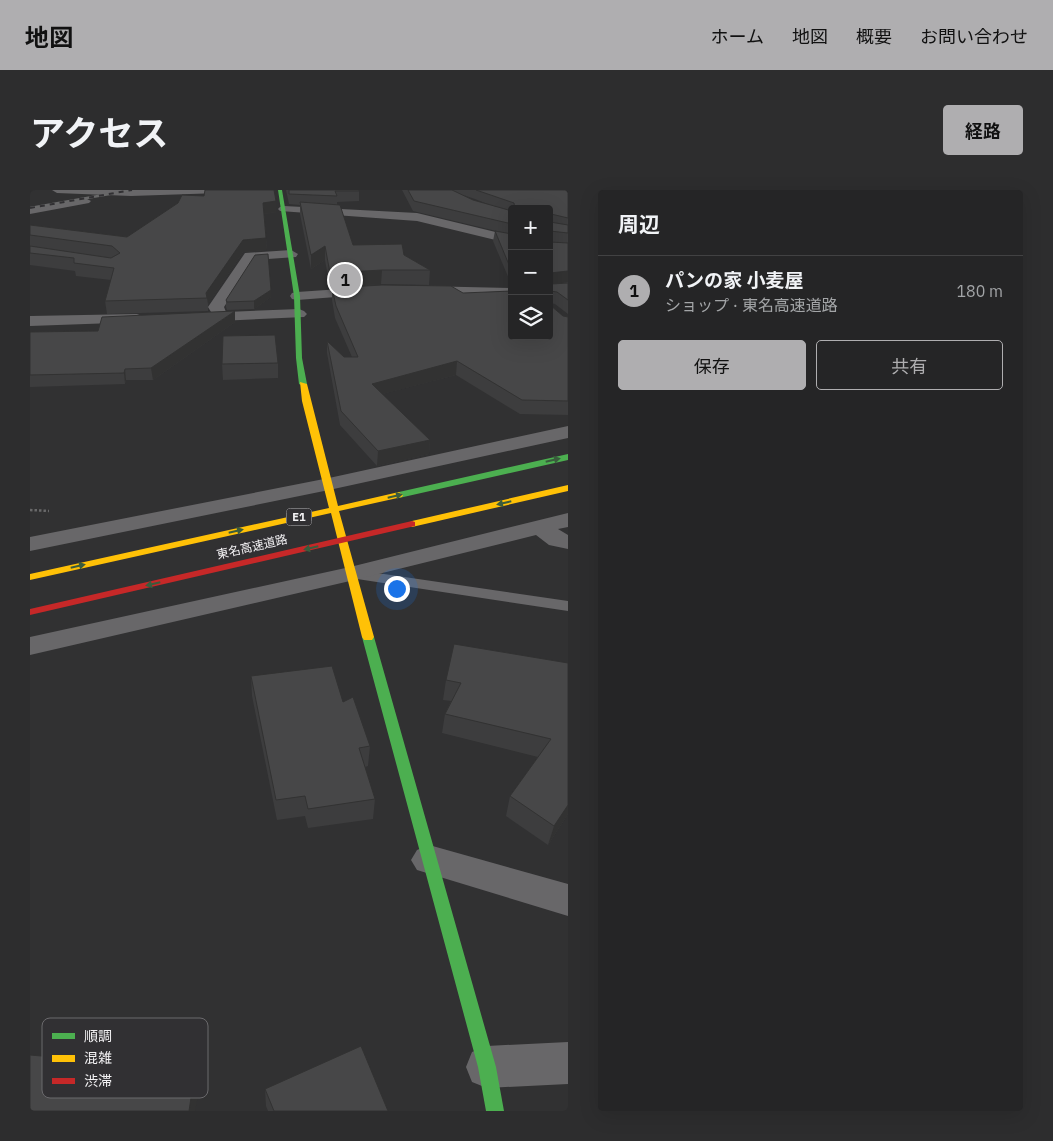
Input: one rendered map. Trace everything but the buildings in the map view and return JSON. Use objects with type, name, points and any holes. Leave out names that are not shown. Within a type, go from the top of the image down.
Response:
[{"type":"main road","points":[[280,190],[297,296],[299,358],[306,401],[330,484],[350,574],[487,1067],[494,1110]]},
{"type":"main road","name":"東名高速道路","points":[[30,577],[568,457]]},
{"type":"main road","name":"東名高速道路","points":[[30,612],[568,488]]},
{"type":"street","points":[[57,190],[131,193],[220,190]]},
{"type":"street","points":[[30,211],[131,193]]},
{"type":"street","points":[[284,209],[417,217],[508,239]]},
{"type":"street","points":[[220,316],[216,307],[250,256],[291,254]]},
{"type":"street","points":[[297,296],[386,290]]},
{"type":"street","points":[[404,290],[508,292]]},
{"type":"street","points":[[183,317],[299,314]]},
{"type":"street","points":[[30,321],[82,322],[155,319]]},
{"type":"street","points":[[30,544],[330,484],[568,432]]},
{"type":"street","points":[[30,646],[350,574],[568,520]]},
{"type":"street","points":[[540,527],[557,540],[568,542]]},
{"type":"street","points":[[429,860],[568,900]]},
{"type":"street","points":[[487,1067],[568,1063]]},
{"type":"lane","points":[[350,574],[568,606]]},
{"type":"railway","points":[[30,208],[132,190]]},
{"type":"traffic: fast","points":[[280,190],[297,296],[299,358],[303,384]]},
{"type":"traffic: fast","points":[[399,495],[568,457]]},
{"type":"traffic: fast","points":[[368,637],[487,1067],[495,1111]]},
{"type":"traffic: slow","points":[[303,384],[368,637]]},
{"type":"traffic: slow","points":[[412,524],[568,488]]},
{"type":"traffic: slow","points":[[30,577],[399,495]]},
{"type":"traffic: jam","points":[[30,612],[412,524]]},
{"type":"place","name":"パンの家 小麦屋","points":[[345,280]]}]
